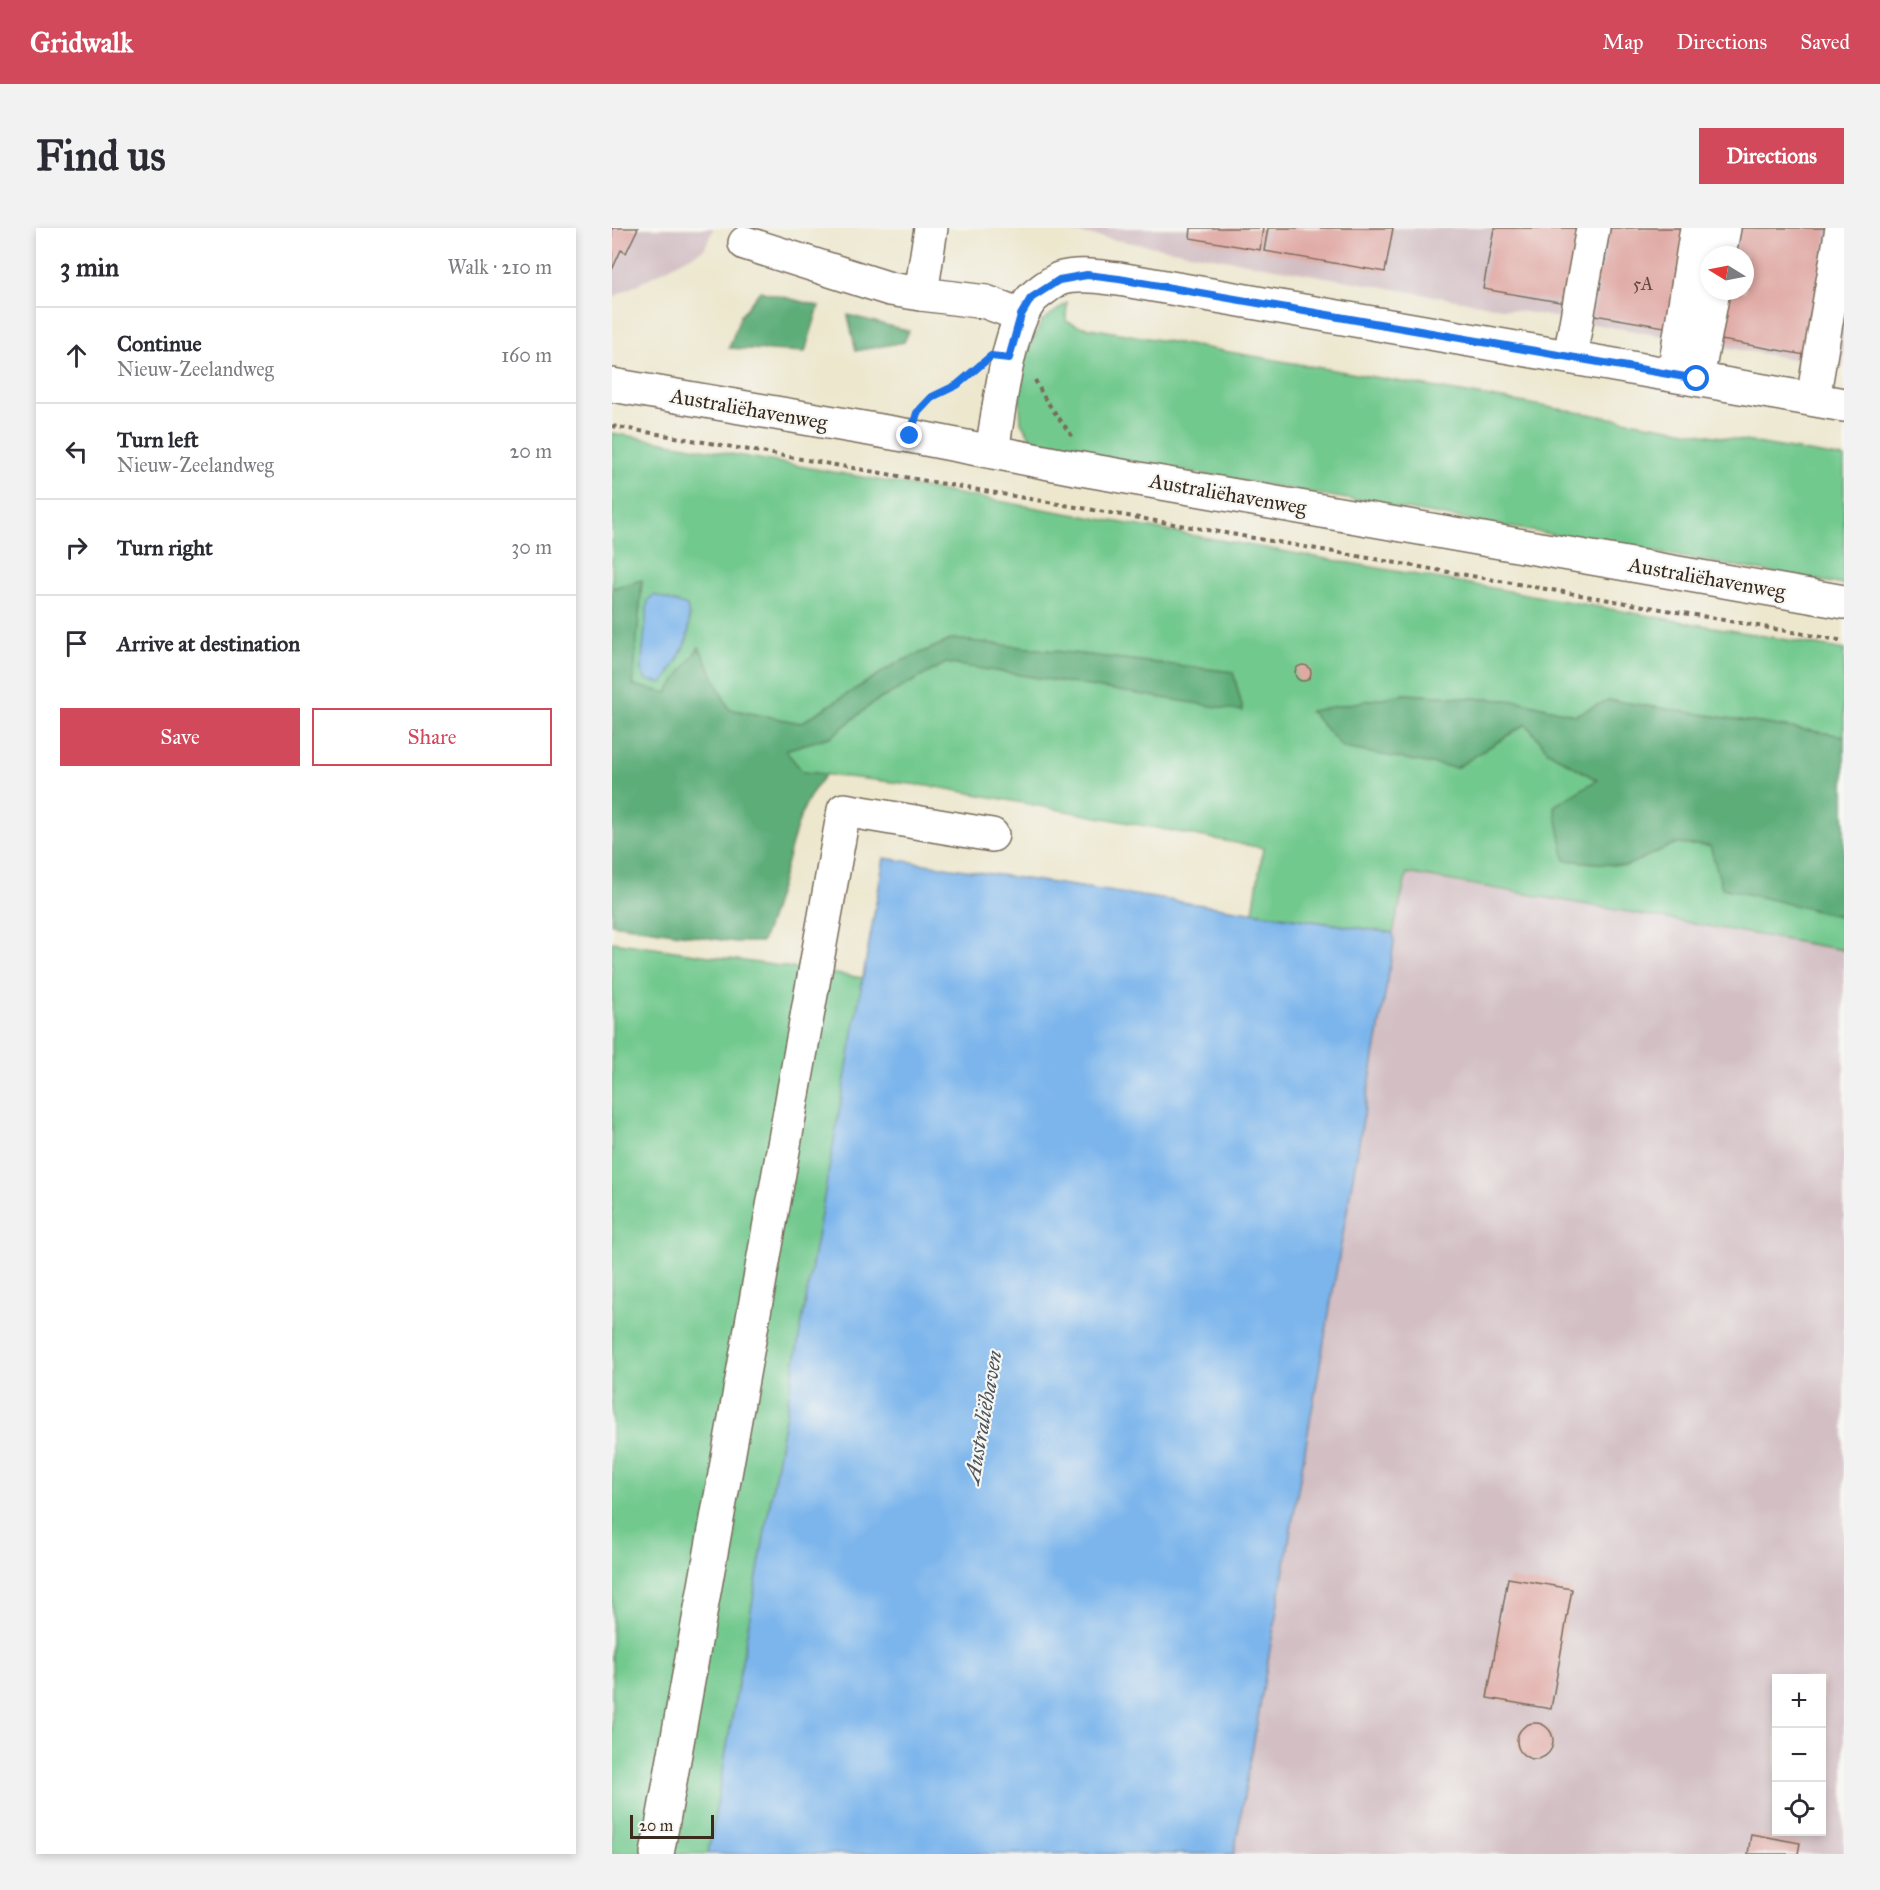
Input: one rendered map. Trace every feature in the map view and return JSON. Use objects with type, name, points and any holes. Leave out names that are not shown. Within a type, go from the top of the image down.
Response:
[{"type":"street","points":[[921,294],[931,228]]},
{"type":"street","points":[[1570,357],[1593,228]]},
{"type":"street","points":[[1685,377],[1697,228]]},
{"type":"street","points":[[1721,246],[1724,228]]},
{"type":"street","points":[[992,451],[1009,358],[1021,315],[1031,298],[1059,280],[1087,275],[1828,402],[1842,228]]},
{"type":"street","points":[[745,243],[890,289],[986,302],[1021,315]]},
{"type":"street","points":[[1685,377],[1710,300]]},
{"type":"street","name":"Australiëhavenweg","points":[[612,385],[1844,602]]},
{"type":"street","points":[[657,1854],[844,810],[992,835]]},
{"type":"path","points":[[904,477],[910,436],[917,413],[932,397],[957,385],[991,356],[1009,358],[1027,366],[1045,399],[1072,437],[1070,467],[1063,505]]},
{"type":"path","points":[[612,426],[1844,642]]},
{"type":"shaded area","points":[[612,228],[714,228],[704,249],[612,298]]},
{"type":"shaded area","points":[[1047,228],[1844,228],[1844,368]]},
{"type":"shaded area","points":[[1372,829],[1844,854],[1844,1854],[1186,1854]]},
{"type":"green space","points":[[760,291],[819,306],[805,352],[729,348],[741,315]]},
{"type":"green space","points":[[1067,303],[1066,321],[1078,326],[1844,458],[1844,585],[1035,445],[1021,422],[1018,372],[1042,321]]},
{"type":"green space","points":[[848,315],[909,331],[904,342],[856,351]]},
{"type":"green space","points":[[612,433],[1844,650],[1844,736],[1609,700],[1575,715],[1518,701],[1404,694],[1310,712],[1456,768],[1526,724],[1548,751],[1597,780],[1626,866],[1674,844],[1711,846],[1812,910],[1844,917],[1844,950],[1407,873],[1393,933],[1253,912],[1263,848],[937,787],[803,772],[784,750],[832,736],[873,703],[946,663],[1243,710],[1233,672],[953,639],[897,663],[801,723],[728,709],[699,648],[667,693],[633,685],[642,581],[612,588]],"holes":[[[649,600],[670,601],[687,606],[689,628],[685,644],[668,677],[641,670]]]},
{"type":"green space","points":[[642,580],[633,685],[667,693],[699,647],[729,709],[801,723],[897,663],[953,639],[1233,672],[1243,711],[946,663],[873,703],[832,736],[785,750],[803,772],[826,774],[811,795],[801,815],[762,942],[736,942],[612,924],[612,588]]},
{"type":"green space","points":[[1404,694],[1518,701],[1575,715],[1608,700],[1844,736],[1844,917],[1722,888],[1710,846],[1674,844],[1626,866],[1565,860],[1554,806],[1597,780],[1548,751],[1526,724],[1456,768],[1343,748],[1310,711]]},
{"type":"green space","points":[[612,942],[863,978],[708,1854],[612,1854]]},
{"type":"water","points":[[654,595],[687,606],[689,615],[689,631],[685,645],[662,683],[646,680],[641,670],[648,600]]},
{"type":"water","name":"Australiëhaven","points":[[884,858],[1393,933],[1394,943],[1234,1854],[708,1854]]},
{"type":"building","points":[[612,228],[638,228],[626,253],[621,250],[612,270]]},
{"type":"building","points":[[1191,228],[1263,228],[1260,250],[1190,238]]},
{"type":"building","points":[[1268,228],[1393,228],[1385,272],[1264,251]]},
{"type":"building","points":[[1494,228],[1577,228],[1565,303],[1483,289]]},
{"type":"building","points":[[1610,228],[1688,228],[1670,328],[1594,315],[1600,285],[1595,284],[1598,269],[1603,270]]},
{"type":"building","points":[[1741,228],[1827,228],[1805,355],[1721,340],[1728,300],[1754,300],[1754,246],[1738,246]]},
{"type":"building","points":[[1303,665],[1311,673],[1303,681],[1295,673]]},
{"type":"building","points":[[1508,1578],[1572,1589],[1551,1709],[1487,1698]]},
{"type":"building","points":[[1535,1723],[1548,1728],[1553,1741],[1548,1754],[1535,1759],[1522,1754],[1517,1741],[1522,1728]]},
{"type":"building","points":[[1751,1834],[1800,1843],[1798,1854],[1748,1854]]},
{"type":"route","points":[[910,436],[917,413],[932,397],[957,385],[991,356],[1009,358],[1021,315],[1031,298],[1059,280],[1087,275],[1697,379]]}]
